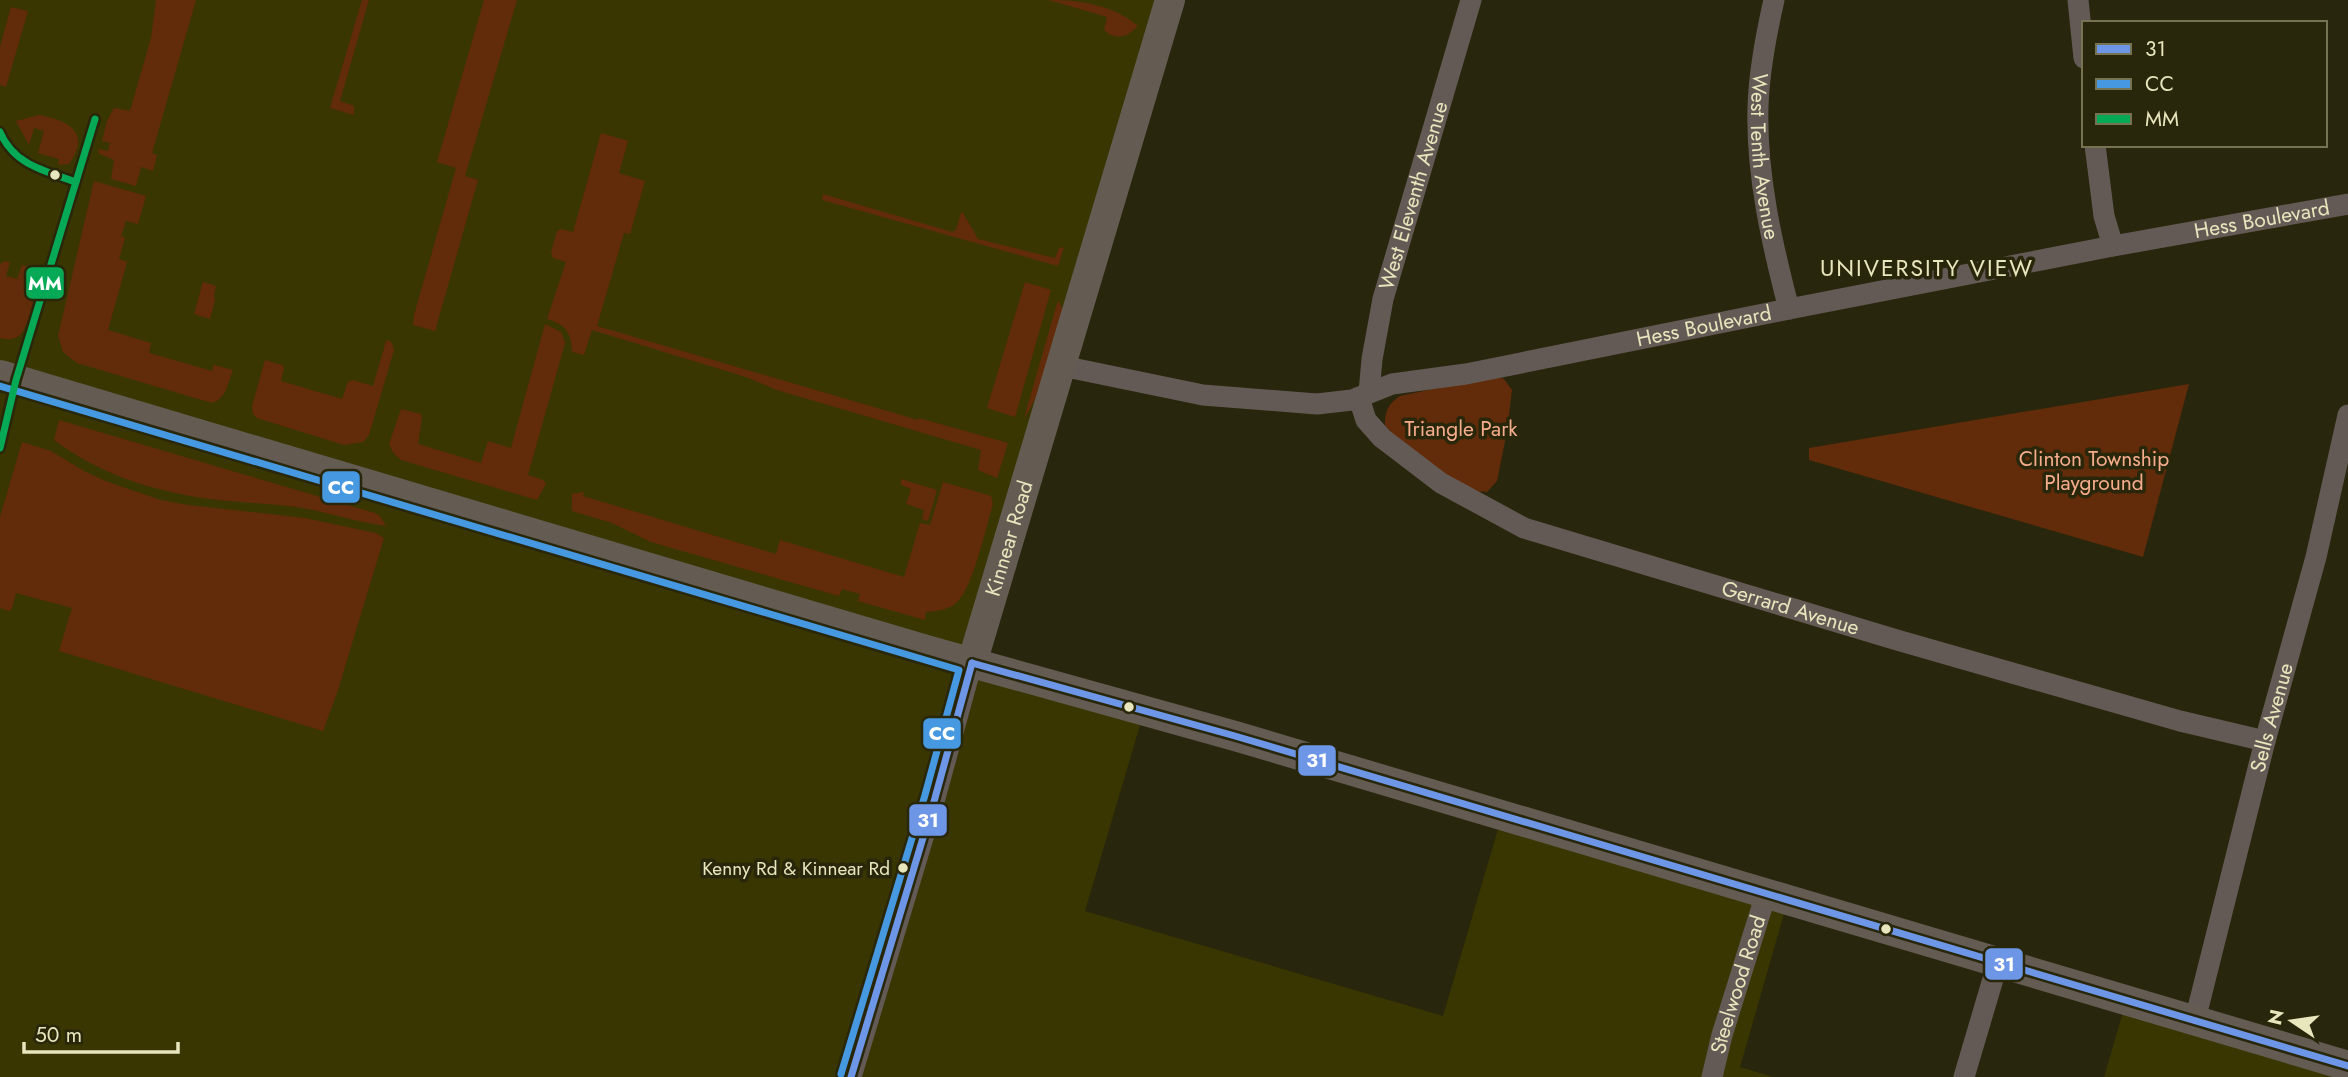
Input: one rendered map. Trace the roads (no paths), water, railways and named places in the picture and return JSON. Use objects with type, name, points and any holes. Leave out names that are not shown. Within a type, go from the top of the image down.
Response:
[{"type":"street","name":"Kinnear Road","points":[[851,1077],[1170,0]]},
{"type":"street","name":"West Eleventh Avenue","points":[[1364,395],[1383,299],[1471,0]]},
{"type":"street","name":"West Tenth Avenue","points":[[1774,0],[1762,62],[1758,108],[1760,162],[1776,258],[1789,309]]},
{"type":"street","points":[[2078,0],[2082,39]]},
{"type":"street","points":[[2095,147],[2104,216],[2113,246]]},
{"type":"street","name":"Hess Boulevard","points":[[1062,366],[1136,383],[1233,398],[1317,404],[1364,395],[1392,384],[1466,374],[2113,246],[2348,204]]},
{"type":"street","points":[[0,375],[972,663],[1235,736],[2348,1066]]},
{"type":"street","name":"Gerrard Avenue","points":[[1364,395],[1366,420],[1381,438],[1441,483],[1524,528],[2180,721],[2265,741]]},
{"type":"street","name":"Sells Avenue","points":[[2195,1020],[2265,741],[2316,557],[2348,415]]},
{"type":"street","name":"Steelwood Road","points":[[1712,1077],[1722,1035],[1766,894]]},
{"type":"street","points":[[1964,1077],[1998,962]]},
{"type":"place","name":"Kenny Rd & Kinnear Rd","points":[[903,868]]},
{"type":"district","name":"UNIVERSITY VIEW","points":[[1927,268]]},
{"type":"park label","name":"Triangle Park","points":[[1461,429]]},
{"type":"park label","name":"Clinton Township Playground","points":[[2094,471]]}]
